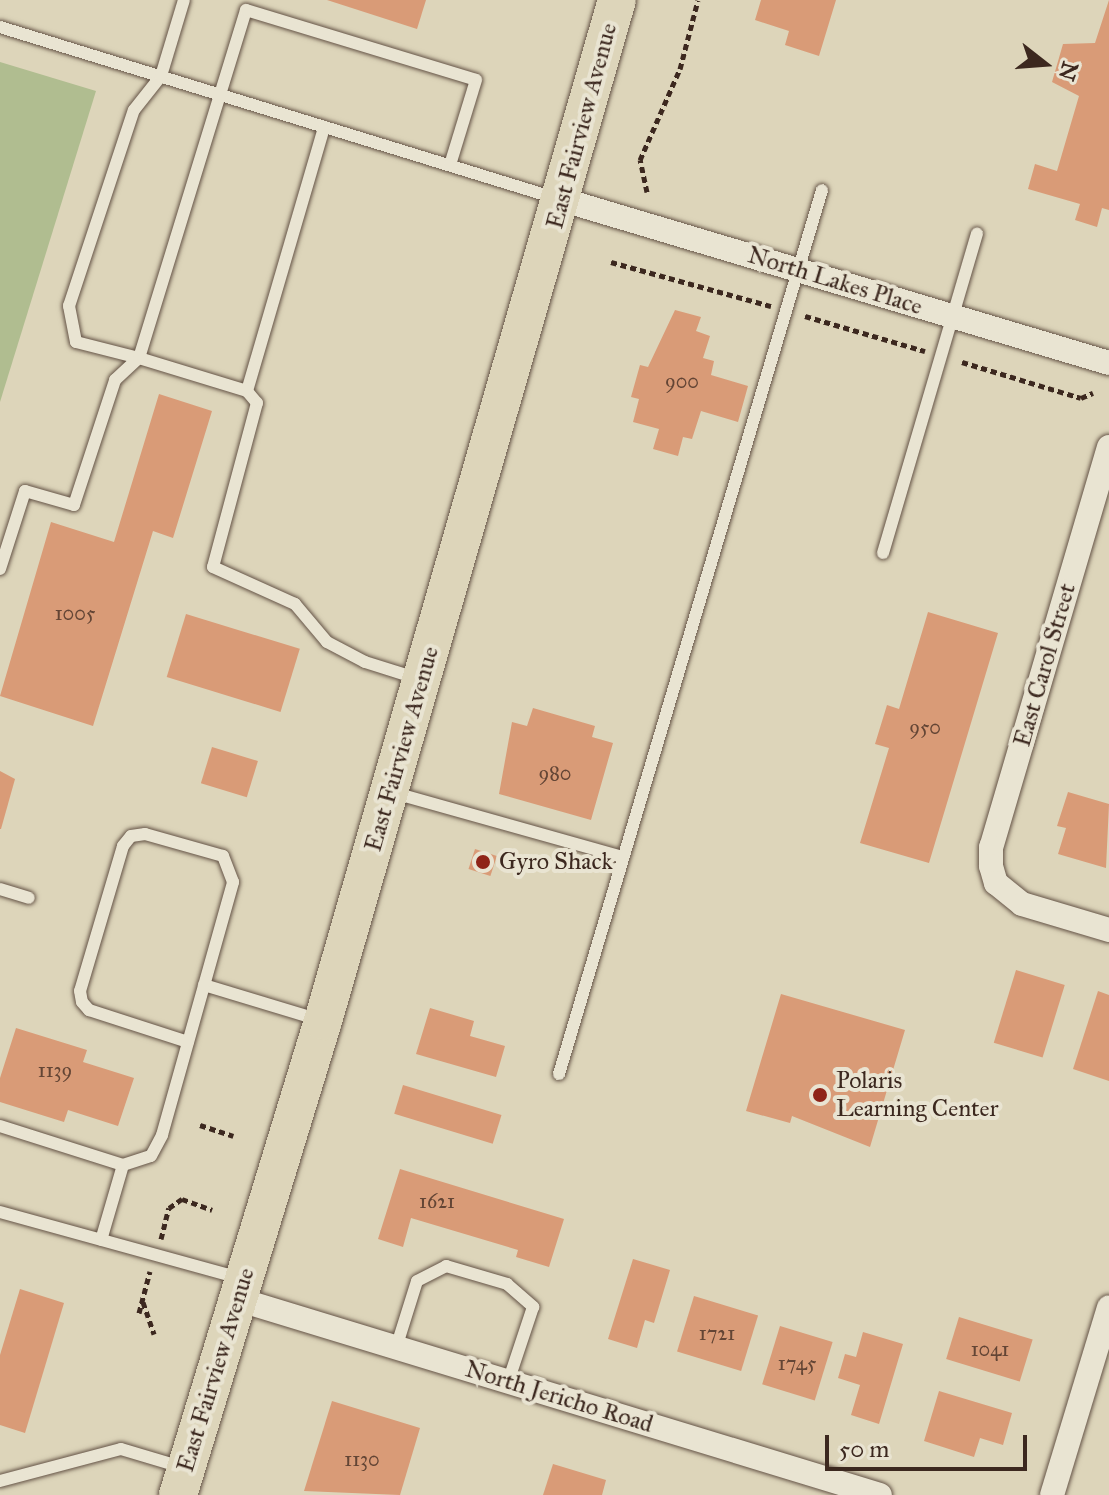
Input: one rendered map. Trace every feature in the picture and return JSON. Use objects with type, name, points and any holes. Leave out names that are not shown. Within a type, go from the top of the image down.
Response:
[{"type":"main road","name":"East Fairview Avenue","points":[[182,1482],[323,1021],[617,0]]},
{"type":"street","name":"North Lakes Place","points":[[560,199],[1109,363]]},
{"type":"street","name":"East Carol Street","points":[[1109,447],[991,847],[996,883],[1022,904],[1109,930]]},
{"type":"street","name":"North Jericho Road","points":[[240,1289],[396,1348],[880,1495]]},
{"type":"street","points":[[1052,1495],[1109,1307]]},
{"type":"lane","points":[[184,0],[161,76],[134,110],[69,306],[76,342],[247,391],[257,403],[213,567],[295,604],[327,642],[365,662],[422,680]]},
{"type":"lane","points":[[0,569],[25,491],[74,505],[115,380],[139,358],[246,10],[476,80],[450,165]]},
{"type":"lane","points":[[0,27],[560,199]]},
{"type":"lane","points":[[247,391],[324,127]]},
{"type":"lane","points":[[559,1074],[822,190]]},
{"type":"lane","points":[[883,553],[977,234]]},
{"type":"lane","points":[[389,791],[623,857]]},
{"type":"lane","points":[[0,1126],[123,1165],[151,1156],[188,1042],[233,882],[231,866],[223,856],[145,834],[131,836],[123,846],[88,962],[82,1002],[89,1010],[188,1042]]},
{"type":"lane","points":[[0,889],[29,898]]},
{"type":"lane","points":[[204,985],[323,1021]]},
{"type":"lane","points":[[101,1240],[123,1165]]},
{"type":"lane","points":[[0,1212],[101,1240],[240,1289]]},
{"type":"lane","points":[[396,1348],[417,1281],[446,1266],[507,1284],[533,1307],[508,1382]]},
{"type":"lane","points":[[0,1481],[121,1449],[182,1482]]},
{"type":"path","points":[[647,192],[640,160],[680,69],[698,0]]},
{"type":"path","points":[[611,262],[776,307]]},
{"type":"path","points":[[805,316],[930,352]]},
{"type":"path","points":[[962,362],[1081,398],[1093,393]]},
{"type":"path","points":[[200,1125],[233,1136]]},
{"type":"path","points":[[160,1243],[169,1208],[182,1199],[212,1210]]},
{"type":"path","points":[[139,1313],[151,1268]]},
{"type":"path","points":[[143,1301],[154,1334]]},
{"type":"green space","points":[[0,62],[96,91],[0,402]]},
{"type":"building","points":[[327,0],[426,0],[417,29]]},
{"type":"building","points":[[761,0],[836,0],[819,56],[785,45],[789,31],[755,20]]},
{"type":"building","points":[[1109,0],[1109,210],[1102,208],[1097,227],[1075,220],[1080,204],[1028,189],[1035,164],[1057,171],[1079,96],[1052,82],[1063,44],[1095,43]]},
{"type":"building","points":[[675,310],[701,317],[696,331],[710,336],[703,358],[714,361],[711,375],[748,386],[738,422],[701,411],[692,439],[683,437],[678,456],[653,449],[659,429],[633,422],[639,399],[631,397],[640,365],[648,367]]},
{"type":"building","points":[[159,394],[212,411],[173,538],[153,531],[93,726],[0,696],[51,522],[114,542]]},
{"type":"building","points":[[928,612],[998,633],[929,863],[860,843],[889,748],[875,744],[887,705],[899,709]]},
{"type":"building","points":[[186,614],[300,649],[281,712],[167,677]]},
{"type":"building","points":[[533,708],[595,726],[592,737],[613,743],[591,820],[499,794],[512,722],[527,726]]},
{"type":"building","points":[[212,747],[258,761],[247,797],[201,783]]},
{"type":"building","points":[[0,771],[15,779],[1,829],[0,829]]},
{"type":"building","points":[[1068,792],[1109,804],[1106,868],[1058,854],[1066,828],[1057,826]]},
{"type":"building","name":"Gyro Shack","points":[[475,849],[497,856],[490,876],[469,869]]},
{"type":"building","points":[[1016,970],[1065,985],[1043,1058],[994,1043]]},
{"type":"building","points":[[1098,991],[1109,995],[1109,1081],[1073,1069]]},
{"type":"building","points":[[781,994],[905,1030],[870,1147],[792,1116],[790,1123],[746,1111]]},
{"type":"building","points":[[430,1008],[474,1021],[470,1036],[505,1046],[496,1077],[416,1054]]},
{"type":"building","points":[[16,1028],[87,1050],[83,1062],[134,1078],[118,1126],[68,1110],[64,1122],[0,1102],[0,1078]]},
{"type":"building","points":[[403,1085],[501,1115],[493,1144],[394,1114]]},
{"type":"building","points":[[400,1169],[564,1219],[549,1267],[516,1257],[518,1250],[411,1218],[403,1247],[378,1239]]},
{"type":"building","points":[[633,1259],[670,1270],[654,1323],[645,1320],[637,1348],[608,1339]]},
{"type":"building","points":[[20,1289],[64,1303],[25,1433],[0,1425],[0,1355]]},
{"type":"building","points":[[694,1296],[758,1316],[741,1371],[677,1351]]},
{"type":"building","points":[[959,1317],[1033,1340],[1020,1382],[946,1359]]},
{"type":"building","points":[[780,1326],[833,1342],[815,1400],[762,1384]]},
{"type":"building","points":[[863,1332],[903,1344],[879,1424],[851,1415],[860,1385],[838,1378],[845,1354],[856,1357]]},
{"type":"building","points":[[939,1391],[1012,1413],[1003,1445],[980,1438],[974,1457],[924,1441]]},
{"type":"building","points":[[332,1401],[420,1428],[400,1495],[304,1491]]},
{"type":"building","points":[[553,1464],[606,1480],[602,1495],[543,1495]]},
{"type":"place","name":"Gyro Shack","points":[[483,862]]},
{"type":"place","name":"Polaris Learning Center","points":[[820,1095]]}]
